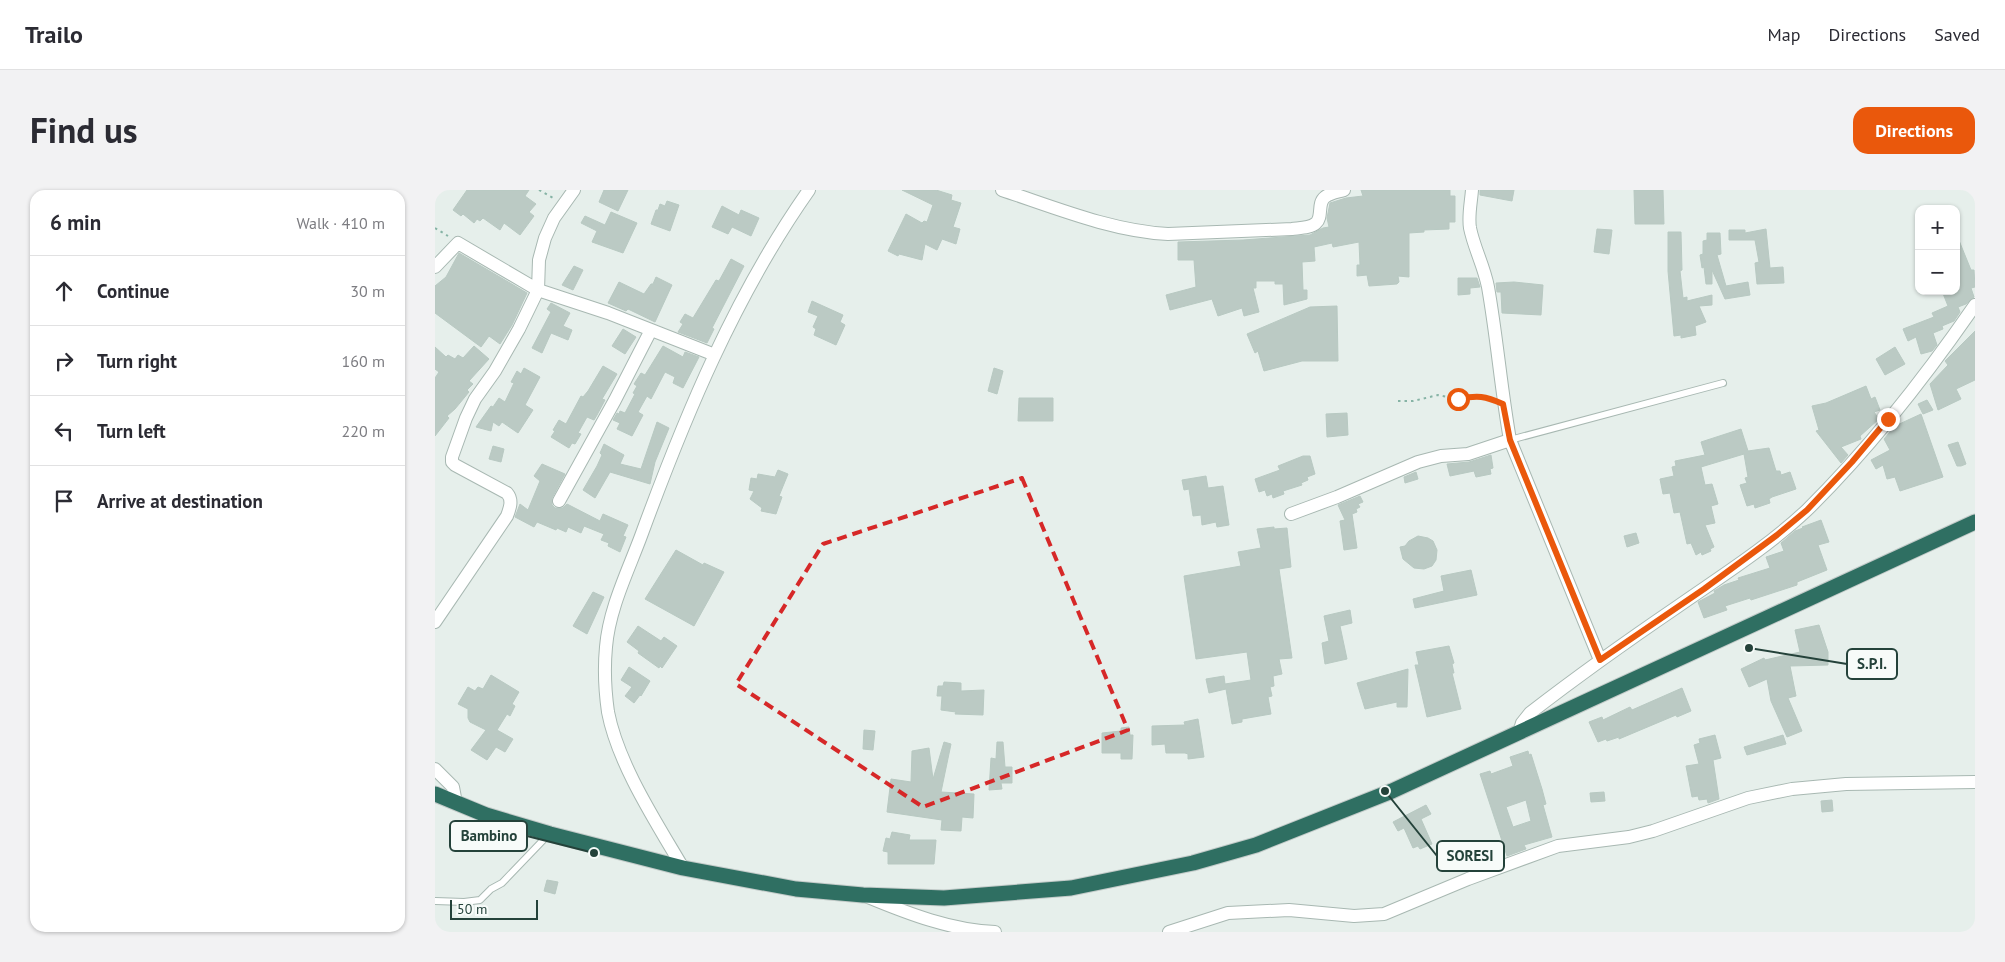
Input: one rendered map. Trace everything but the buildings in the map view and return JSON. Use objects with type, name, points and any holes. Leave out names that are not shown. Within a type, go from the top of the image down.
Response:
[{"type":"highway","points":[[435,794],[486,815],[550,834],[683,868],[796,890],[944,898],[1071,888],[1193,863],[1256,844],[1392,791],[1975,522]]},
{"type":"street","points":[[435,622],[507,516],[510,508],[510,496],[507,493],[455,465],[451,459],[475,399],[505,354],[538,290],[539,260],[545,238],[554,218],[574,190]]},
{"type":"street","points":[[683,868],[644,800],[619,747],[608,712],[605,681],[606,647],[611,618],[651,508],[715,355],[762,267],[809,190]]},
{"type":"street","points":[[1002,190],[1122,228],[1149,233],[1169,234],[1293,229],[1316,224],[1325,197],[1344,190]]},
{"type":"street","points":[[1472,190],[1469,219],[1470,229],[1486,276],[1500,363],[1503,404],[1510,440],[1600,660]]},
{"type":"street","points":[[435,267],[458,242],[538,290],[715,355]]},
{"type":"street","points":[[1519,733],[1522,723],[1530,713],[1600,660],[1704,589],[1777,535],[1807,510],[1852,462],[1888,419],[1945,348],[1975,305]]},
{"type":"street","points":[[559,501],[651,330]]},
{"type":"street","points":[[1291,514],[1337,497],[1418,462],[1441,456],[1468,454],[1510,440]]},
{"type":"street","points":[[435,769],[453,787],[457,803]]},
{"type":"street","points":[[1169,932],[1228,913],[1289,910],[1354,916],[1384,914],[1469,879],[1558,846],[1629,837],[1653,831],[1740,801],[1792,789],[1846,784],[1975,782]]},
{"type":"street","points":[[863,895],[917,917],[978,931],[995,932]]},
{"type":"lane","points":[[1510,440],[1723,383]]},
{"type":"lane","points":[[435,901],[464,902],[480,900],[491,889],[502,883],[550,834]]},
{"type":"path","points":[[435,228],[458,242]]},
{"type":"path","points":[[1398,401],[1413,401],[1438,395],[1458,399],[1488,397],[1503,404]]},
{"type":"highlighted area","points":[[1022,478],[1128,730],[923,807],[736,684],[823,544]]},
{"type":"place","name":"S.P.I.","points":[[1749,648]]},
{"type":"place","name":"SORESI","points":[[1385,791]]},
{"type":"place","name":"Bambino","points":[[594,853]]},
{"type":"route","points":[[1458,399],[1488,397],[1503,404],[1510,440],[1600,660],[1704,589],[1777,535],[1807,510],[1852,462],[1888,419]]}]
